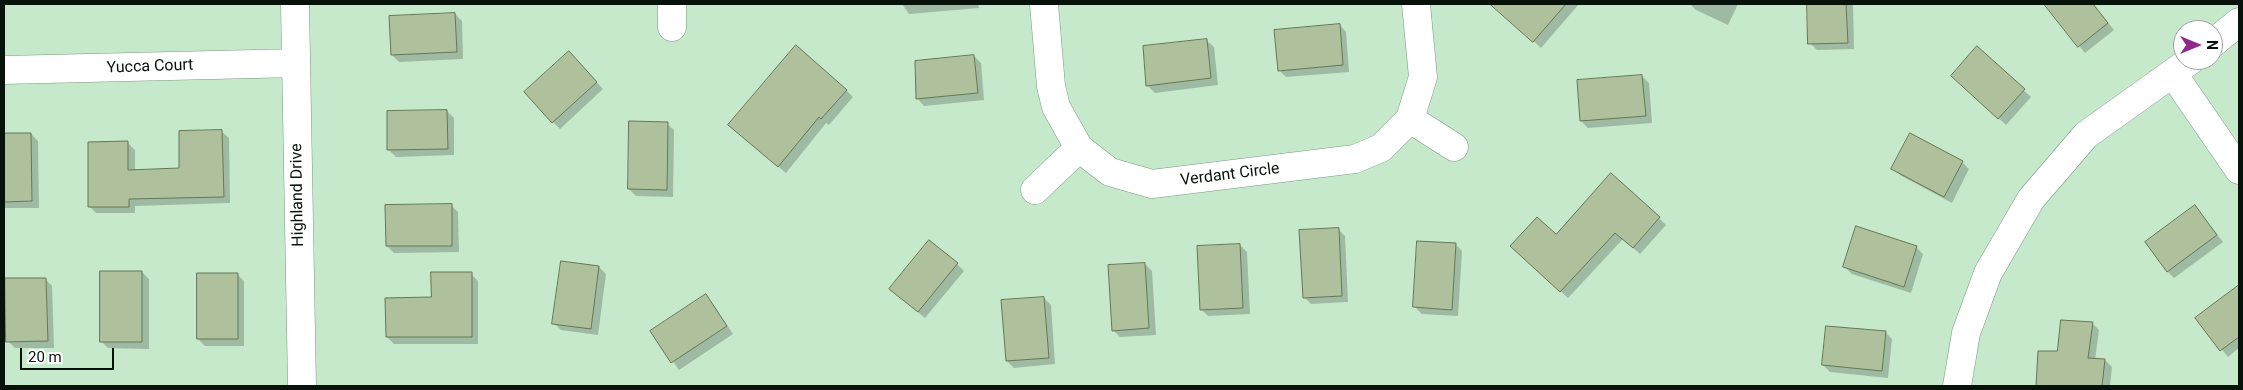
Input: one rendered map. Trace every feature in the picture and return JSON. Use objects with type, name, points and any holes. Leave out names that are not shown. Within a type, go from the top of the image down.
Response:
[{"type":"street","name":"Highland Drive","points":[[296,4],[302,386]]},
{"type":"street","name":"Verdant Circle","points":[[1044,4],[1051,86],[1056,107],[1079,148],[1110,172],[1152,184],[1355,159],[1381,148],[1410,119],[1423,77],[1416,4]]},
{"type":"street","points":[[2223,35],[2239,22]]},
{"type":"street","name":"Yucca Court","points":[[4,70],[296,63]]},
{"type":"street","points":[[1957,386],[1966,334],[1988,273],[2031,199],[2086,135],[2178,70]]},
{"type":"street","points":[[2184,70],[2239,170]]},
{"type":"street","points":[[1410,119],[1454,147]]},
{"type":"street","points":[[1036,190],[1079,148]]},
{"type":"building","points":[[1490,4],[1566,4],[1533,42]]},
{"type":"building","points":[[1807,4],[1846,4],[1848,43],[1808,44]]},
{"type":"building","points":[[2044,4],[2093,4],[2108,23],[2078,47]]},
{"type":"building","points":[[455,13],[457,52],[391,55],[389,16]]},
{"type":"building","points":[[1340,24],[1343,65],[1278,71],[1274,30]]},
{"type":"building","points":[[1207,39],[1211,78],[1146,86],[1143,46]]},
{"type":"building","points":[[796,45],[847,90],[821,119],[819,117],[778,167],[728,125]]},
{"type":"building","points":[[1977,46],[2025,89],[1998,119],[1951,76]]},
{"type":"building","points":[[569,51],[597,82],[552,123],[524,92]]},
{"type":"building","points":[[974,55],[978,93],[916,99],[915,61]]},
{"type":"building","points":[[1642,75],[1646,116],[1580,121],[1577,80]]},
{"type":"building","points":[[447,110],[448,149],[387,150],[387,111]]},
{"type":"building","points":[[629,121],[668,122],[667,190],[628,189]]},
{"type":"building","points":[[222,130],[224,197],[129,199],[129,207],[88,207],[88,142],[128,141],[128,170],[179,168],[179,131]]},
{"type":"building","points":[[4,133],[31,133],[32,201],[4,202]]},
{"type":"building","points":[[1910,133],[1963,161],[1944,197],[1891,169]]},
{"type":"building","points":[[1611,173],[1660,217],[1633,248],[1615,233],[1560,292],[1510,246],[1537,217],[1556,234]]},
{"type":"building","points":[[452,204],[452,246],[386,246],[385,205]]},
{"type":"building","points":[[2195,205],[2217,235],[2167,272],[2145,242]]},
{"type":"building","points":[[1856,226],[1917,246],[1904,287],[1843,267]]},
{"type":"building","points":[[1339,228],[1342,296],[1303,298],[1299,230]]},
{"type":"building","points":[[929,240],[958,263],[918,312],[889,289]]},
{"type":"building","points":[[1417,241],[1456,243],[1452,310],[1413,307]]},
{"type":"building","points":[[1240,244],[1243,308],[1200,310],[1197,246]]},
{"type":"building","points":[[561,261],[599,266],[591,329],[552,324]]},
{"type":"building","points":[[1145,263],[1149,328],[1112,331],[1108,265]]},
{"type":"building","points":[[100,271],[142,271],[142,342],[100,342]]},
{"type":"building","points":[[431,272],[472,272],[472,337],[386,337],[385,298],[431,297]]},
{"type":"building","points":[[197,273],[238,273],[238,339],[197,339]]},
{"type":"building","points":[[5,278],[46,278],[48,341],[6,342]]},
{"type":"building","points":[[2239,285],[2239,337],[2220,351],[2195,318]]},
{"type":"building","points":[[706,294],[727,326],[671,363],[650,331]]},
{"type":"building","points":[[1044,297],[1049,358],[1006,361],[1001,300]]},
{"type":"building","points":[[2061,320],[2093,322],[2088,358],[2105,359],[2102,386],[2036,386],[2038,351],[2057,351]]},
{"type":"building","points":[[1826,326],[1886,331],[1882,371],[1822,365]]}]
